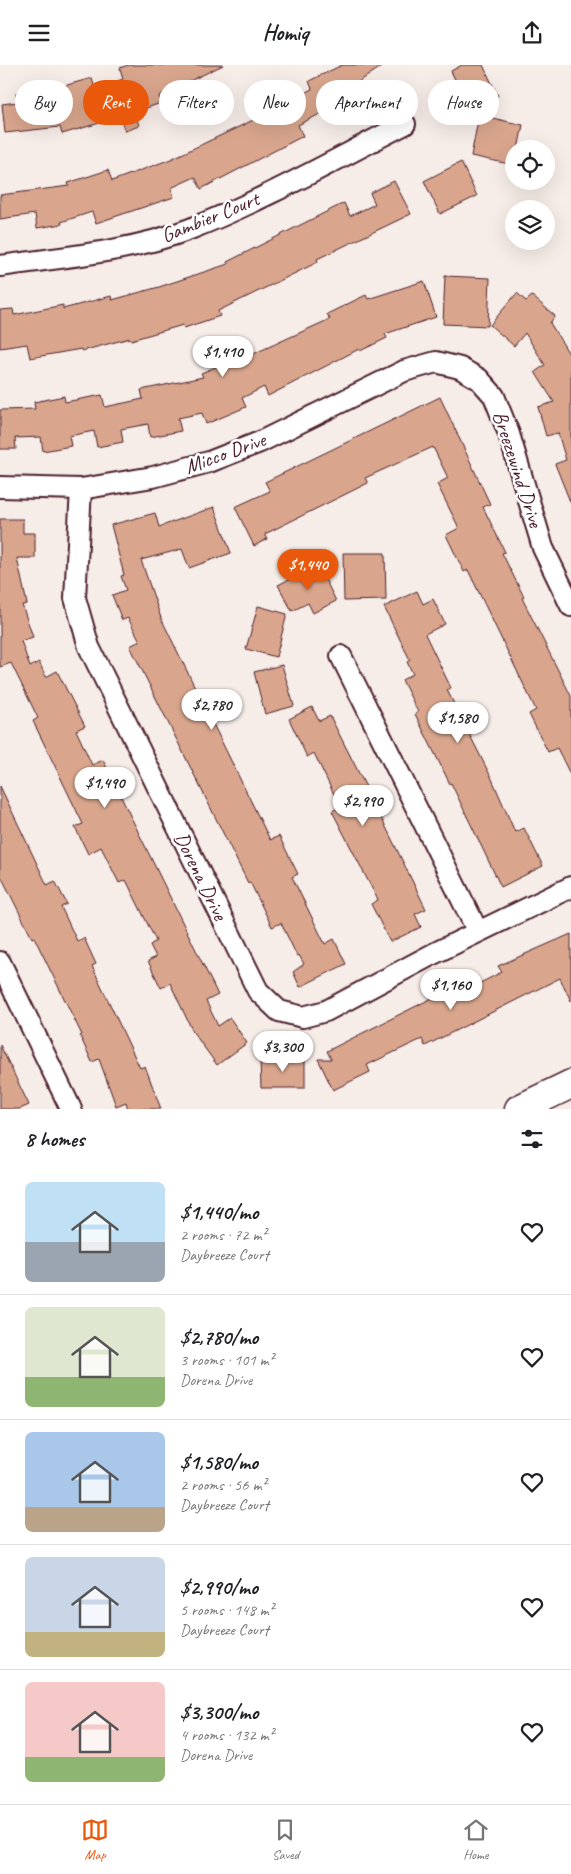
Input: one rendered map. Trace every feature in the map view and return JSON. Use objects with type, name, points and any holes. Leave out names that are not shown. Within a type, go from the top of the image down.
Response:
[{"type":"highway","points":[[518,1109],[571,1084]]},
{"type":"street","name":"Gambier Court","points":[[0,265],[129,247],[189,229],[259,198],[403,125]]},
{"type":"street","name":"Micco Drive","points":[[0,487],[81,489],[153,477],[209,462],[260,442],[404,371],[436,362]]},
{"type":"street","name":"Breezewind Drive","points":[[436,362],[460,368],[480,379],[494,396],[508,434],[543,548],[571,606]]},
{"type":"street","name":"Dorena Drive","points":[[81,489],[75,597],[89,647],[258,991],[279,1011],[303,1017],[326,1011],[478,932],[571,887]]},
{"type":"street","points":[[341,656],[478,932]]},
{"type":"street","points":[[0,962],[71,1109]]},
{"type":"building","points":[[128,65],[223,65],[192,80],[159,80],[159,104],[149,107],[149,80],[120,80],[123,79],[120,68]]},
{"type":"building","points":[[342,65],[384,65],[362,80],[316,80],[316,116],[306,121],[306,92],[312,89],[309,81]]},
{"type":"building","points":[[462,65],[483,65],[490,80],[455,80],[451,71]]},
{"type":"building","points":[[83,81],[83,125],[93,125],[62,134],[60,127],[5,133],[2,104],[15,102],[15,125],[73,125],[73,83]]},
{"type":"building","points":[[499,120],[523,125],[520,140],[505,140],[505,163],[471,156],[477,125],[499,125]]},
{"type":"building","points":[[244,124],[298,125],[303,136],[201,189],[195,177],[171,188],[174,197],[96,223],[92,212],[61,222],[62,224],[37,228],[35,214],[0,219],[0,195],[69,186],[68,183],[108,170],[112,181],[171,159]]},
{"type":"building","points":[[123,125],[139,125],[139,126],[125,131]]},
{"type":"building","points":[[461,162],[477,196],[440,214],[424,181]]},
{"type":"building","points":[[394,181],[411,214],[317,259],[318,262],[218,311],[220,316],[184,328],[183,325],[131,340],[130,338],[82,351],[81,349],[30,358],[27,344],[0,348],[0,310],[13,309],[14,315],[63,305],[63,309],[111,296],[112,300],[159,287],[228,264],[227,262],[344,203],[350,216],[375,204],[370,193]]},
{"type":"building","points":[[445,276],[490,278],[488,326],[443,324]]},
{"type":"building","points":[[424,281],[436,317],[385,334],[387,338],[360,351],[359,349],[268,396],[264,387],[242,398],[246,407],[206,424],[202,413],[178,418],[181,431],[150,437],[148,424],[121,429],[123,442],[97,447],[94,431],[69,436],[71,446],[43,451],[41,437],[15,438],[16,449],[0,449],[0,410],[35,409],[34,402],[64,396],[65,402],[102,395],[105,407],[143,399],[141,390],[203,377],[201,373],[228,362],[229,365],[330,319],[327,314],[366,295],[368,299]]},
{"type":"building","points":[[517,293],[526,301],[532,296],[555,316],[550,323],[571,357],[571,504],[555,464],[566,460],[558,433],[546,436],[538,407],[554,402],[535,372],[545,365],[525,333],[514,346],[490,325]]},
{"type":"building","points":[[440,397],[490,504],[483,507],[505,552],[502,553],[524,597],[522,598],[571,696],[571,776],[557,748],[548,752],[529,714],[536,710],[468,570],[464,572],[446,535],[459,528],[437,484],[448,478],[433,447],[365,478],[368,483],[265,534],[267,539],[254,546],[235,507],[270,491],[265,482]]},
{"type":"building","points":[[214,507],[231,553],[189,568],[182,549],[141,560],[161,618],[270,840],[279,836],[298,874],[292,877],[325,944],[334,939],[346,964],[300,987],[293,972],[304,964],[299,955],[297,956],[281,923],[272,927],[250,882],[248,883],[130,646],[140,641],[128,618],[122,620],[112,595],[126,590],[121,576],[124,575],[111,525],[155,513],[159,527]]},
{"type":"building","points":[[0,519],[23,519],[23,533],[35,533],[35,558],[17,558],[27,604],[22,605],[33,637],[21,641],[30,667],[39,662],[46,677],[57,671],[85,726],[76,730],[92,765],[103,760],[218,995],[206,1001],[218,1026],[230,1018],[247,1043],[217,1065],[193,1032],[170,983],[161,988],[148,961],[156,957],[150,945],[156,941],[126,880],[119,883],[101,847],[88,854],[75,827],[83,824],[33,721],[38,718],[11,663],[0,667]]},
{"type":"building","points":[[343,553],[385,553],[386,600],[344,601]]},
{"type":"building","points":[[318,565],[336,601],[313,613],[308,603],[292,611],[278,585]]},
{"type":"building","points":[[417,591],[423,604],[433,599],[445,624],[425,634],[451,688],[447,690],[492,779],[515,832],[524,828],[543,866],[501,887],[451,783],[415,714],[418,712],[402,680],[413,674],[407,662],[410,660],[384,607]]},
{"type":"building","points":[[258,606],[287,614],[276,657],[246,649]]},
{"type":"building","points":[[282,665],[294,706],[265,714],[254,672]]},
{"type":"building","points":[[312,707],[319,721],[330,716],[366,787],[357,791],[369,815],[378,811],[426,909],[415,914],[421,927],[390,942],[371,904],[378,900],[332,811],[340,807],[314,753],[307,757],[289,719]]},
{"type":"building","points":[[0,786],[47,885],[55,881],[67,904],[61,907],[77,941],[84,938],[96,964],[92,966],[140,1068],[145,1066],[161,1109],[128,1109],[126,1102],[116,1106],[99,1059],[92,1062],[80,1036],[82,1035],[34,937],[32,938],[0,874]]},
{"type":"building","points":[[571,934],[571,1001],[560,978],[425,1046],[422,1039],[367,1065],[370,1072],[333,1090],[318,1059],[331,1059],[327,1051],[474,977],[478,984],[502,972],[498,966]]},
{"type":"building","points":[[0,1045],[29,1105],[20,1109],[0,1109]]},
{"type":"building","points":[[260,1059],[305,1059],[305,1088],[261,1088]]}]
